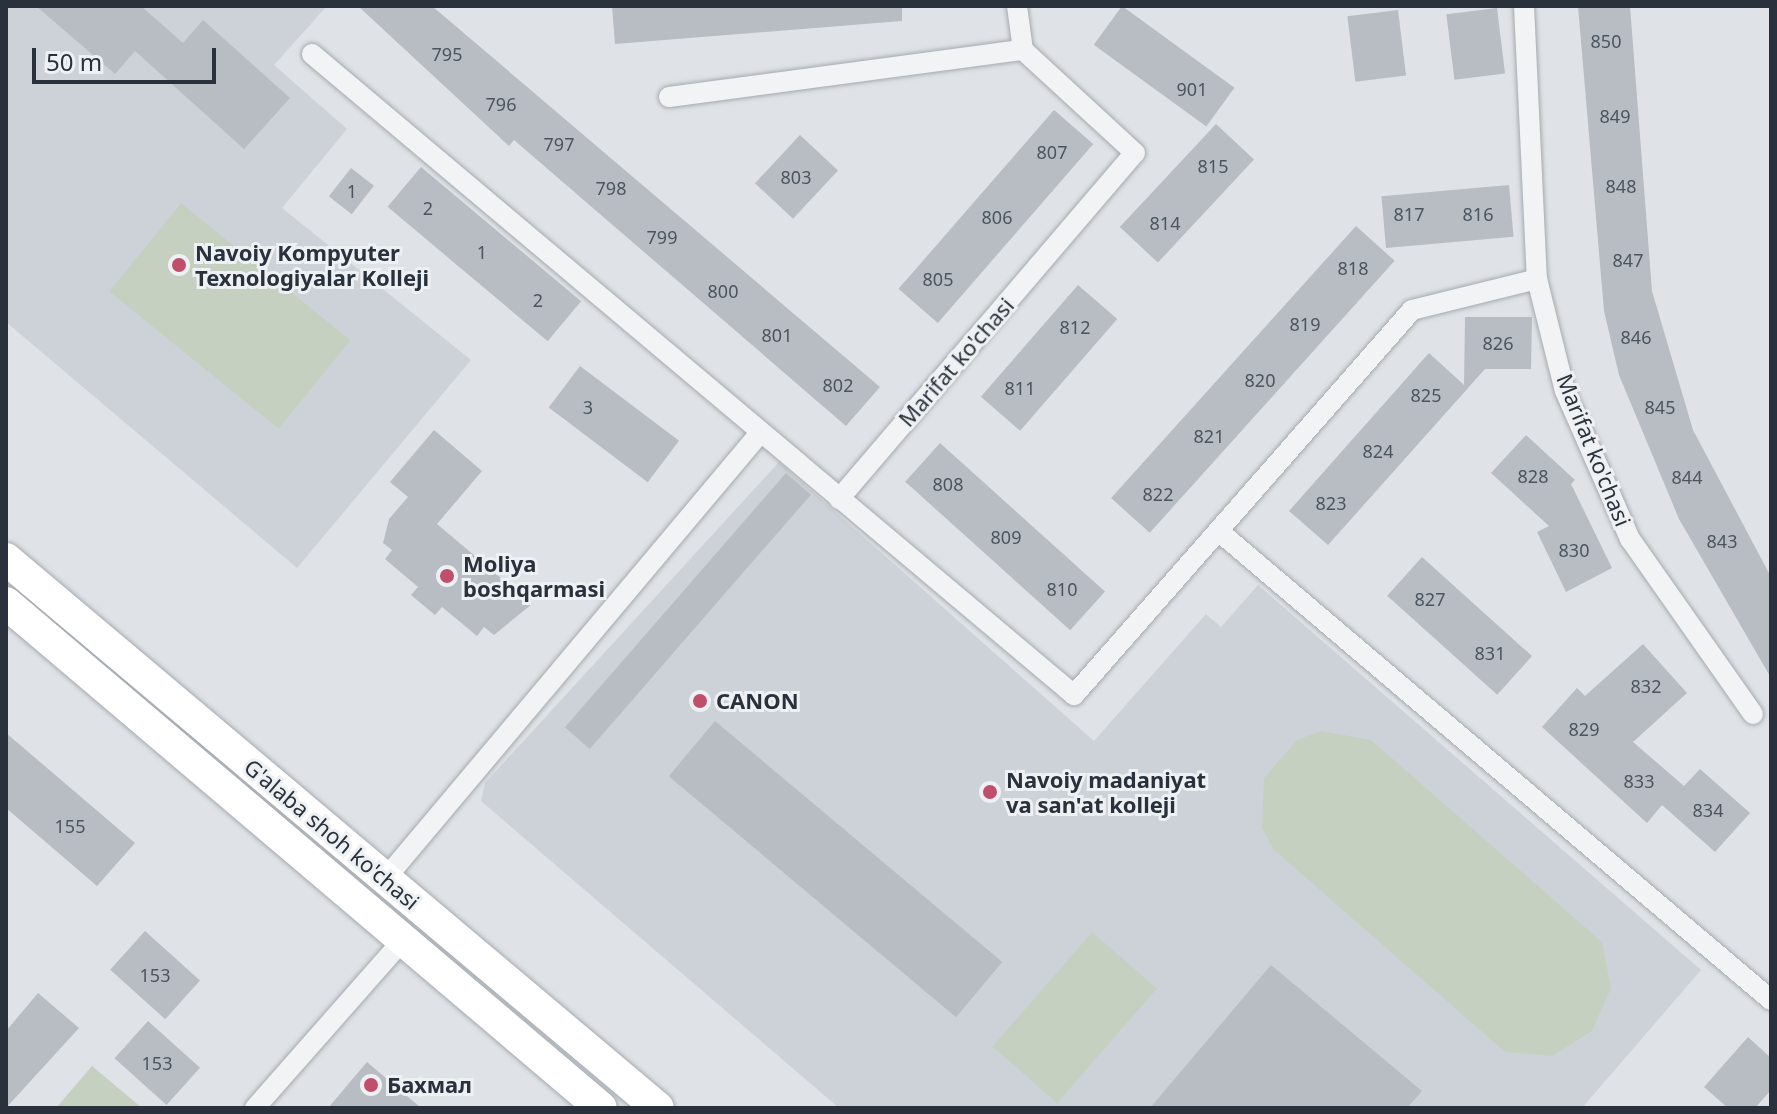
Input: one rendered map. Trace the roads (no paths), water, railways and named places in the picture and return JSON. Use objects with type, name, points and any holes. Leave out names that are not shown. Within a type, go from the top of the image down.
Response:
[{"type":"main road","name":"G'alaba shoh ko'chasi","points":[[6,559],[658,1108]]},
{"type":"main road","name":"G'alaba shoh ko'chasi","points":[[6,603],[601,1108]]},
{"type":"street","points":[[669,97],[1023,50],[1017,6]]},
{"type":"street","name":"Marifat ko'chasi","points":[[1524,6],[1537,279],[1565,391],[1630,539],[1753,714]]},
{"type":"street","name":"Marifat ko'chasi","points":[[839,499],[1135,153],[1023,50]]},
{"type":"street","points":[[312,54],[1074,695],[1222,534],[1412,310],[1537,279]]},
{"type":"street","points":[[385,879],[760,433]]},
{"type":"street","points":[[1222,534],[1771,1000]]},
{"type":"street","points":[[255,1108],[403,940]]},
{"type":"place","name":"Navoiy Kompyuter Texnologiyalar Kolleji","points":[[179,265]]},
{"type":"place","name":"Moliya boshqarmasi","points":[[447,576]]},
{"type":"place","name":"CANON","points":[[700,701]]},
{"type":"place","name":"Navoiy madaniyat va san'at kolleji","points":[[990,792]]},
{"type":"place","name":"Бахмал","points":[[371,1085]]}]
